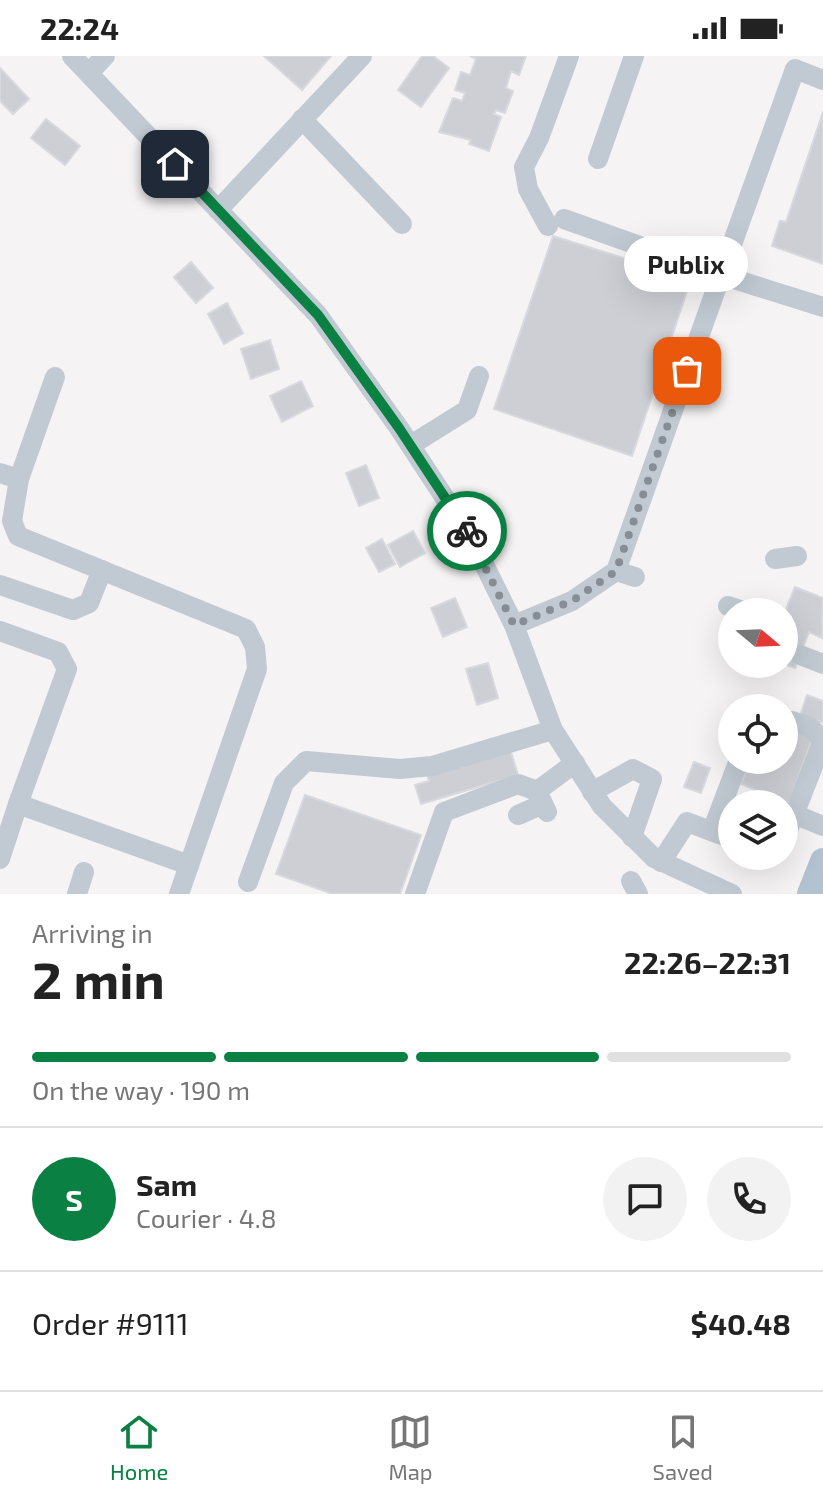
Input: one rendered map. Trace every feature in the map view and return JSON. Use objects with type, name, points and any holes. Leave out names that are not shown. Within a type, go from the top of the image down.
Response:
[{"type":"main road","points":[[810,894],[823,861]]},
{"type":"street","points":[[72,56],[318,315],[411,445],[471,538],[514,625],[553,730],[592,792],[632,837],[661,862],[700,888],[732,894]]},
{"type":"street","points":[[89,73],[105,56]]},
{"type":"street","points":[[218,210],[362,56]]},
{"type":"street","points":[[569,56],[539,138],[524,167],[528,189],[556,222],[823,307]]},
{"type":"street","points":[[598,159],[634,56]]},
{"type":"street","points":[[514,625],[572,601],[625,574],[721,275],[795,69],[823,80]]},
{"type":"street","points":[[302,119],[402,224]]},
{"type":"street","points":[[411,445],[467,410],[479,376]]},
{"type":"street","points":[[55,377],[9,476],[12,521],[18,536],[246,629],[255,647],[257,669],[179,894]]},
{"type":"street","points":[[775,559],[797,556]]},
{"type":"street","points":[[0,585],[73,610],[89,603],[102,570]]},
{"type":"street","points":[[0,631],[58,652],[67,669],[0,859]]},
{"type":"street","points":[[800,655],[823,664]]},
{"type":"street","points":[[798,723],[811,728],[822,740],[798,803]]},
{"type":"street","points":[[248,882],[284,783],[306,761],[400,769],[432,766],[553,730]]},
{"type":"street","points":[[518,815],[542,802],[575,763]]},
{"type":"street","points":[[592,792],[633,769],[652,779],[632,837]]},
{"type":"street","points":[[712,831],[734,774]]},
{"type":"street","points":[[415,894],[444,812],[518,784],[542,802]]},
{"type":"street","points":[[18,804],[189,865]]},
{"type":"street","points":[[798,816],[823,826]]},
{"type":"street","points":[[661,862],[687,822],[718,833]]},
{"type":"street","points":[[77,894],[84,872]]},
{"type":"building","points":[[264,56],[331,56],[302,90]]},
{"type":"building","points":[[422,56],[433,56],[449,68],[421,107],[398,90]]},
{"type":"building","points":[[470,56],[526,56],[519,75],[511,71],[506,88],[513,91],[505,113],[496,110],[494,114],[501,117],[489,151],[469,144],[471,140],[439,132],[453,98],[462,101],[465,93],[455,90],[461,72],[470,75],[476,59]]},
{"type":"building","points":[[0,68],[29,99],[13,114],[0,101]]},
{"type":"building","points":[[823,112],[823,264],[772,246],[780,221],[786,222]]},
{"type":"building","points":[[46,119],[80,146],[65,165],[31,138]]},
{"type":"building","points":[[553,236],[691,279],[632,456],[494,409]]},
{"type":"building","points":[[191,262],[213,288],[196,303],[174,277]]},
{"type":"building","points":[[227,303],[243,333],[224,344],[208,314]]},
{"type":"building","points":[[270,340],[279,369],[251,379],[241,349]]},
{"type":"building","points":[[301,381],[313,406],[282,422],[270,396]]},
{"type":"building","points":[[366,465],[379,498],[359,506],[346,473]]},
{"type":"building","points":[[413,531],[425,553],[400,567],[388,545]]},
{"type":"building","points":[[382,539],[395,564],[379,572],[366,548]]},
{"type":"building","points":[[795,587],[823,598],[822,638],[809,632],[798,660],[798,598],[791,598]]},
{"type":"building","points":[[455,598],[467,627],[443,637],[431,608]]},
{"type":"building","points":[[488,663],[498,698],[477,705],[466,669]]},
{"type":"building","points":[[807,695],[823,701],[823,723],[800,716]]},
{"type":"building","points":[[798,731],[813,737],[794,790],[756,790],[741,784],[745,774],[798,774]]},
{"type":"building","points":[[510,749],[518,775],[421,804],[415,785],[429,781],[427,774]]},
{"type":"building","points":[[694,762],[710,768],[701,793],[684,787]]},
{"type":"building","points":[[305,795],[421,835],[400,894],[333,894],[276,874]]},
{"type":"way so far","points":[[467,531],[514,625],[572,601],[616,571],[687,371]]},
{"type":"place","name":"Publix","points":[[687,371]]},
{"type":"route","points":[[175,164],[318,315],[399,428],[467,531]]}]
